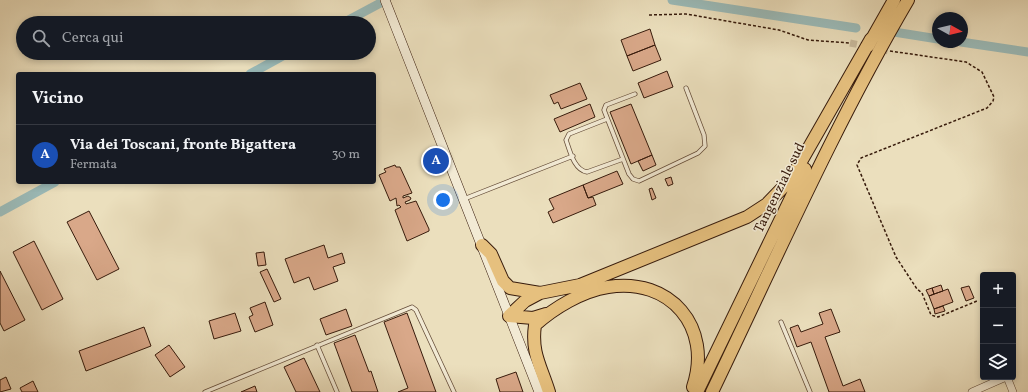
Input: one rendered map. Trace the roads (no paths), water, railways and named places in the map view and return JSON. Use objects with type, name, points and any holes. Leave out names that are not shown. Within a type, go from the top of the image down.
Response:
[{"type":"highway","name":"Tangenziale sud","points":[[697,392],[871,39],[894,0]]},
{"type":"highway","name":"Tangenziale sud","points":[[712,392],[812,183],[884,41],[908,0]]},
{"type":"highway","points":[[509,316],[525,301],[540,294],[580,285],[747,217],[767,204],[780,192],[794,174],[871,39]]},
{"type":"highway","points":[[482,245],[491,254],[503,281],[510,288],[540,294]]},
{"type":"highway","points":[[509,316],[533,318],[547,314],[584,294],[607,287],[639,286],[653,290],[665,297],[686,315],[698,343],[699,358],[697,375],[692,392]]},
{"type":"highway","points":[[547,314],[535,325],[533,341],[536,357],[549,392]]},
{"type":"main road","points":[[385,0],[539,392]]},
{"type":"street","points":[[972,392],[1000,380]]},
{"type":"street","points":[[1008,380],[1013,392]]},
{"type":"lane","points":[[635,94],[606,105],[604,110],[628,174],[633,179],[639,181],[702,150],[705,146],[704,135],[686,88]]},
{"type":"lane","points":[[607,119],[569,134],[566,140],[578,167],[582,171],[588,172],[623,159]]},
{"type":"lane","points":[[463,199],[573,156]]},
{"type":"lane","points":[[205,392],[412,307],[416,310],[454,392]]},
{"type":"lane","points":[[781,322],[810,392]]},
{"type":"lane","points":[[317,345],[337,392]]},
{"type":"lane","points":[[217,387],[220,392]]},
{"type":"waterway","points":[[356,16],[386,0]]},
{"type":"waterway","points":[[672,0],[856,28]]},
{"type":"waterway","points":[[894,32],[932,38]]},
{"type":"waterway","points":[[968,43],[1028,52]]},
{"type":"waterway","points":[[254,72],[275,60]]},
{"type":"waterway","points":[[0,212],[51,184]]},
{"type":"tunnel","points":[[850,43],[888,51]]},
{"type":"place","name":"Via dei Toscani, fronte Bigattera","points":[[436,161]]}]
